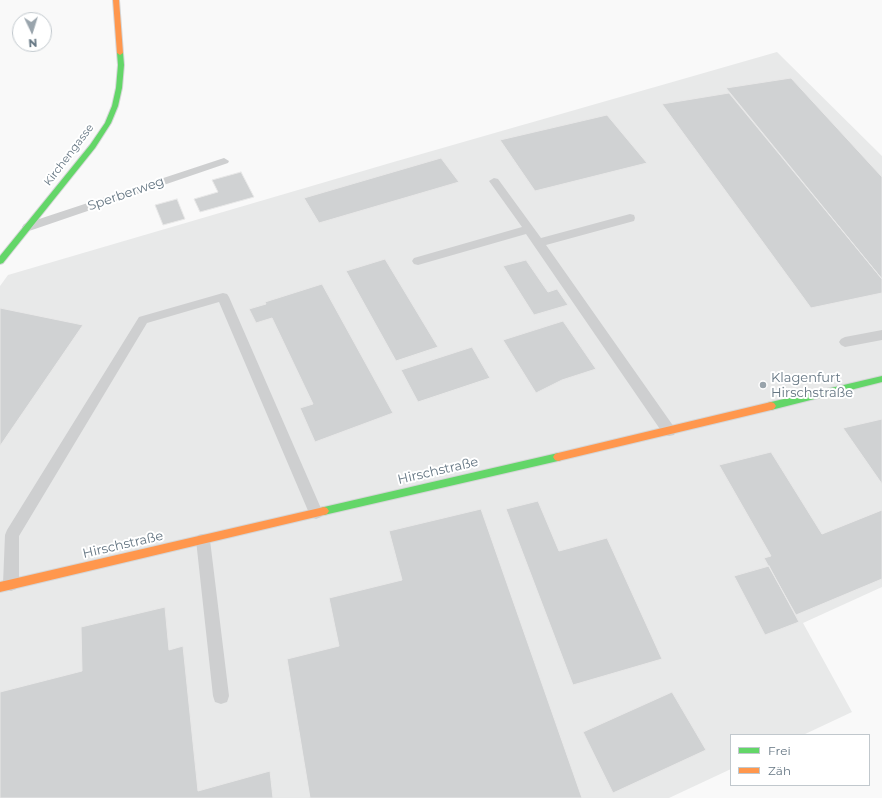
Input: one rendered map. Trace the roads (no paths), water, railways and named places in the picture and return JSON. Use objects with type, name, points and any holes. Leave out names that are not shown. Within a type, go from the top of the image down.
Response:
[{"type":"street","name":"Kirchengasse","points":[[0,261],[93,146],[108,122],[115,106],[119,88],[121,66],[116,0]]},
{"type":"street","name":"Hirschstraße","points":[[6,586],[669,431],[882,379]]},
{"type":"lane","name":"Sperberweg","points":[[28,227],[224,161]]},
{"type":"lane","points":[[494,181],[669,431]]},
{"type":"lane","points":[[538,243],[630,218]]},
{"type":"lane","points":[[418,261],[529,229]]},
{"type":"lane","points":[[6,586],[12,535],[144,320],[223,297],[316,513]]},
{"type":"lane","points":[[845,342],[882,335]]},
{"type":"lane","points":[[204,540],[221,696]]},
{"type":"place","name":"Klagenfurt Hirschstraße","points":[[763,385]]}]
